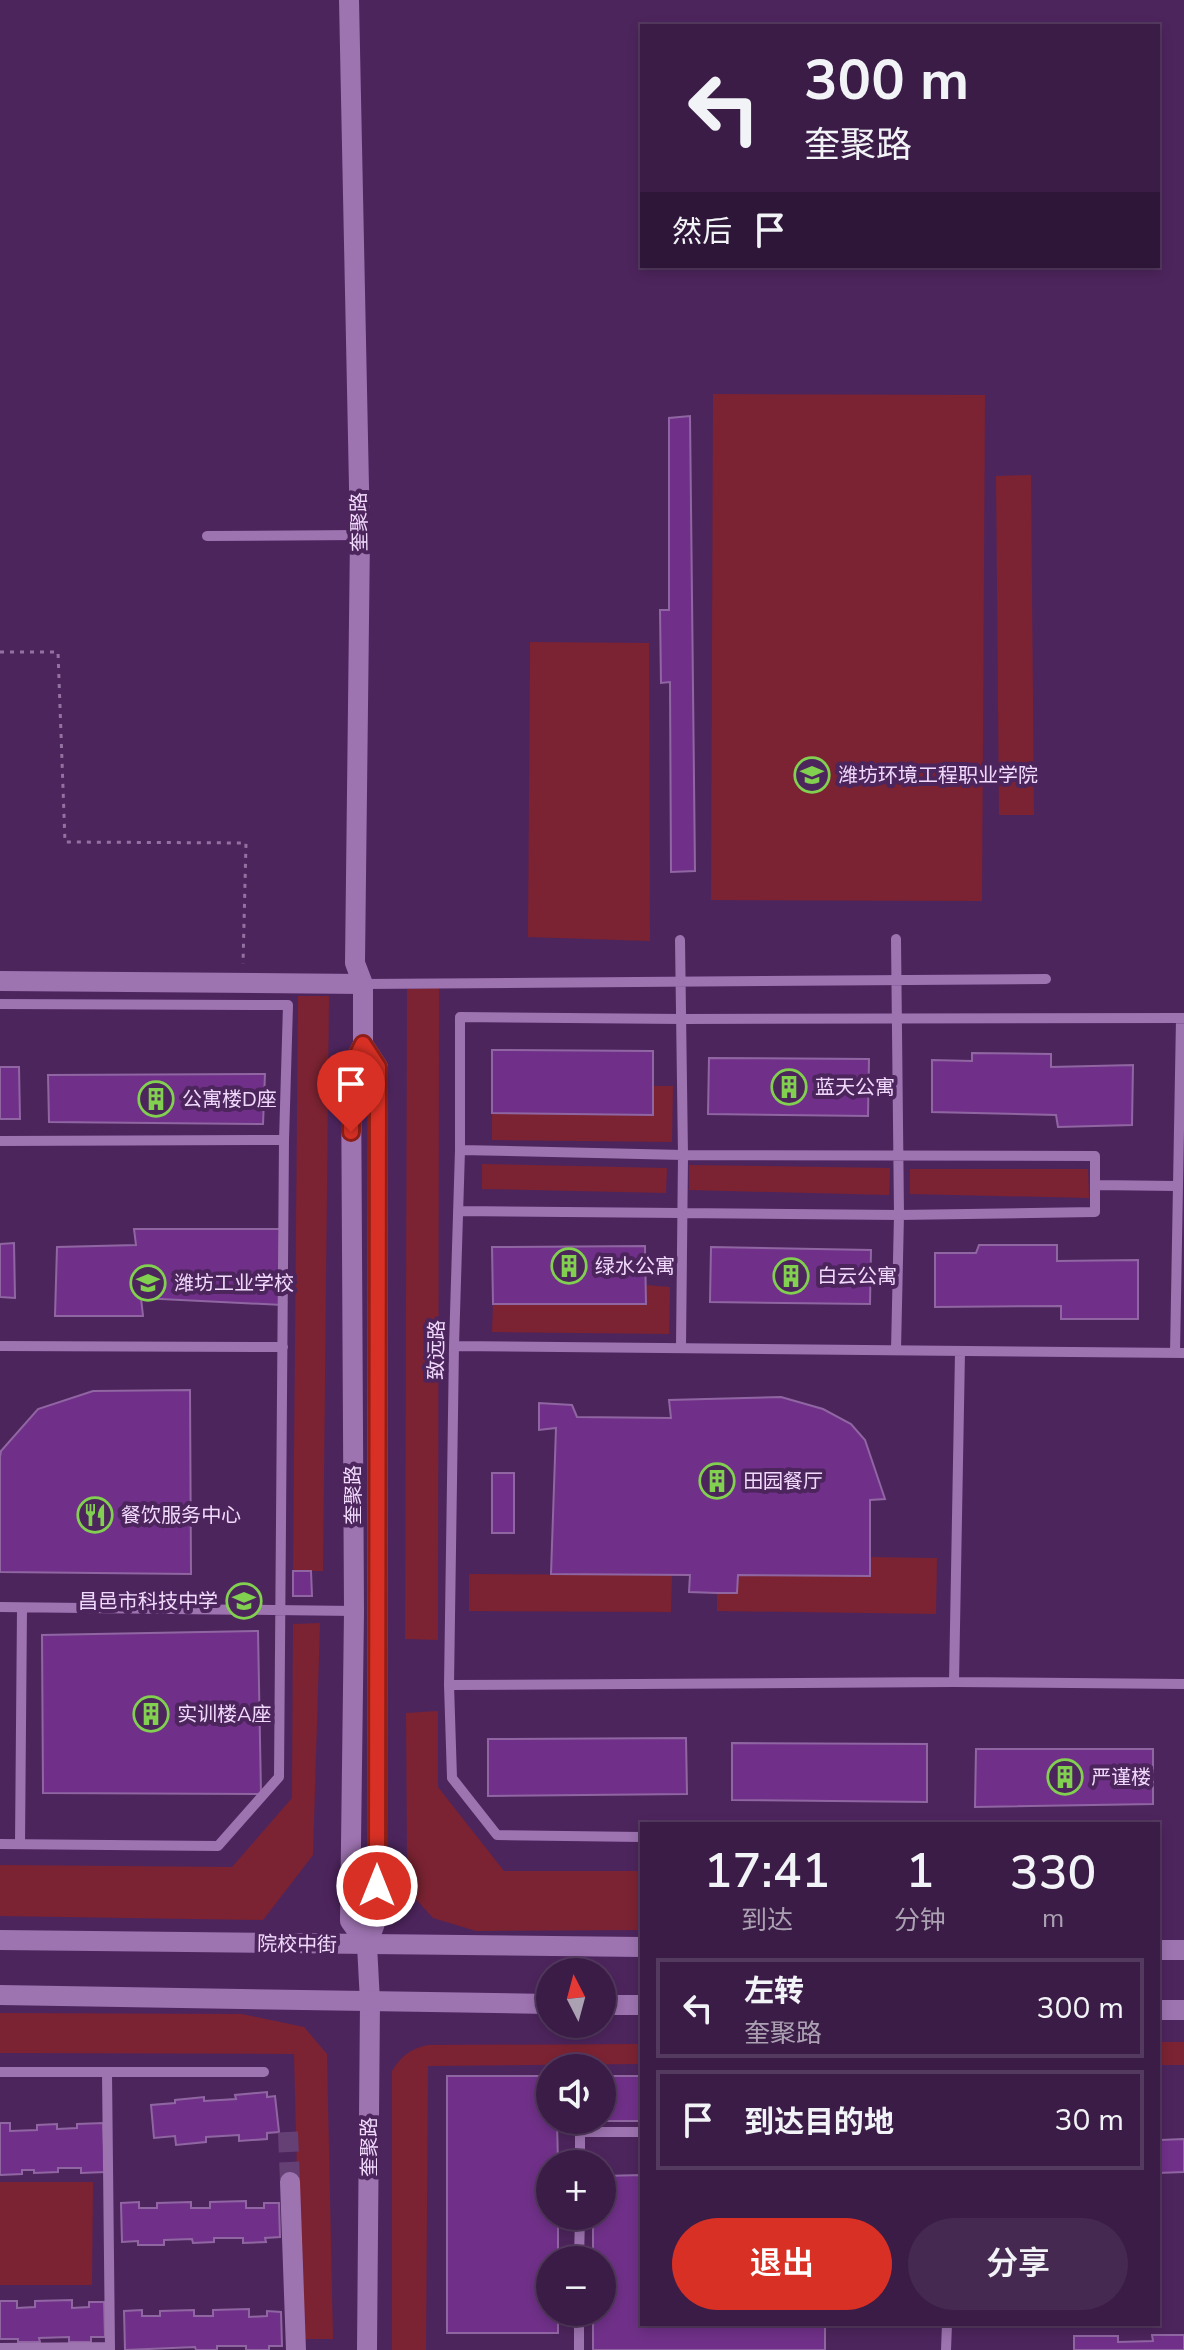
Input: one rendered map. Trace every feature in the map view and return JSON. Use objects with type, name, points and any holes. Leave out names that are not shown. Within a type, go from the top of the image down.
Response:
[{"type":"street","name":"奎聚路","points":[[349,0],[360,535],[355,963],[363,984],[363,1044],[351,1068],[354,1611],[350,1921],[367,1945]]},
{"type":"street","points":[[0,981],[363,984]]},
{"type":"street","name":"奎聚路","points":[[363,1044],[378,1067],[377,1918],[367,1945],[370,2002],[367,2350]]},
{"type":"street","name":"院校中街","points":[[0,1940],[640,1947]]},
{"type":"street","points":[[1160,1950],[1184,1950]]},
{"type":"street","points":[[0,1995],[536,2004]]},
{"type":"street","points":[[616,2005],[640,2005]]},
{"type":"street","points":[[1160,2010],[1184,2010]]},
{"type":"street","points":[[290,2182],[296,2350]]},
{"type":"lane","points":[[207,536],[360,535]]},
{"type":"lane","points":[[896,939],[899,1215],[896,1350]]},
{"type":"lane","points":[[680,940],[683,1155],[681,1347]]},
{"type":"lane","points":[[363,984],[1046,979]]},
{"type":"lane","points":[[0,1004],[288,1005],[284,1140],[279,1777],[218,1846],[0,1844]]},
{"type":"lane","name":"致远路","points":[[640,1837],[497,1835],[452,1778],[449,1685],[460,1017],[682,1019]]},
{"type":"lane","points":[[454,1346],[1179,1353],[1176,1186],[1182,1018],[682,1019]]},
{"type":"lane","points":[[0,1141],[284,1140]]},
{"type":"lane","points":[[458,1211],[899,1215],[1095,1212],[1096,1185],[1095,1156],[683,1155],[460,1150]]},
{"type":"lane","points":[[1096,1185],[1176,1186]]},
{"type":"lane","points":[[0,1346],[283,1347]]},
{"type":"lane","points":[[954,1682],[960,1352]]},
{"type":"lane","points":[[0,1607],[354,1611]]},
{"type":"lane","points":[[20,1844],[22,1608]]},
{"type":"lane","points":[[449,1685],[1184,1684]]},
{"type":"lane","points":[[0,2072],[264,2072]]},
{"type":"lane","points":[[0,2348],[110,2348],[107,2073]]},
{"type":"lane","points":[[580,2150],[580,2132],[640,2132]]},
{"type":"lane","points":[[579,2326],[579,2350]]},
{"type":"lane","points":[[946,2350],[947,2326]]},
{"type":"path","points":[[0,652],[58,652],[65,842],[246,843],[242,984]]},
{"type":"shaded area","points":[[713,394],[985,395],[982,901],[711,900]]},
{"type":"shaded area","points":[[1031,475],[1034,815],[999,815],[996,476]]},
{"type":"shaded area","points":[[530,642],[649,643],[650,941],[528,937]]},
{"type":"shaded area","points":[[439,988],[438,1640],[405,1639],[407,989]]},
{"type":"shaded area","points":[[298,996],[329,996],[323,1571],[293,1571]]},
{"type":"shaded area","points":[[653,1086],[673,1086],[672,1142],[492,1140],[492,1113],[652,1115]]},
{"type":"shaded area","points":[[482,1164],[667,1168],[666,1193],[482,1189]]},
{"type":"shaded area","points":[[689,1165],[890,1168],[889,1195],[689,1190]]},
{"type":"shaded area","points":[[910,1169],[1088,1169],[1089,1198],[910,1194]]},
{"type":"shaded area","points":[[646,1285],[670,1287],[669,1334],[492,1332],[493,1304],[645,1304]]},
{"type":"shaded area","points":[[870,1557],[937,1558],[936,1614],[717,1611],[717,1593],[737,1593],[738,1575],[869,1576]]},
{"type":"shaded area","points":[[469,1574],[672,1575],[671,1612],[469,1611]]},
{"type":"shaded area","points":[[320,1623],[313,1855],[263,1920],[0,1916],[0,1865],[232,1867],[292,1798],[293,1624]]},
{"type":"shaded area","points":[[438,1711],[438,1787],[504,1871],[640,1871],[640,1930],[476,1931],[433,1918],[413,1896],[407,1855],[406,1713]]},
{"type":"shaded area","points":[[0,2013],[242,2014],[304,2027],[327,2054],[333,2339],[301,2339],[294,2054],[0,2053]]},
{"type":"shaded area","points":[[1160,2042],[1184,2042],[1184,2065],[1160,2065]]},
{"type":"shaded area","points":[[640,2044],[640,2064],[616,2064],[616,2054],[536,2054],[536,2065],[428,2066],[426,2350],[392,2350],[392,2071],[412,2051],[428,2045]]},
{"type":"shaded area","points":[[0,2182],[93,2182],[92,2285],[0,2285]]},
{"type":"building","points":[[690,416],[695,871],[671,872],[670,682],[661,683],[660,610],[669,610],[669,418]]},
{"type":"building","points":[[492,1050],[653,1051],[653,1115],[492,1113]]},
{"type":"building","points":[[972,1053],[1051,1054],[1051,1067],[1133,1065],[1132,1125],[1058,1127],[1056,1115],[932,1112],[932,1060],[972,1061]]},
{"type":"building","name":"蓝天公寓","points":[[709,1058],[869,1059],[868,1116],[708,1114]]},
{"type":"building","points":[[0,1067],[19,1067],[20,1119],[0,1119]]},
{"type":"building","name":"公寓楼D座","points":[[265,1074],[263,1124],[49,1122],[48,1075]]},
{"type":"building","points":[[134,1229],[281,1229],[282,1305],[141,1298],[143,1316],[55,1316],[57,1247],[136,1245]]},
{"type":"building","points":[[14,1243],[15,1298],[0,1297],[0,1244]]},
{"type":"building","points":[[979,1245],[1057,1245],[1057,1261],[1138,1260],[1138,1319],[1061,1319],[1061,1306],[935,1307],[935,1253],[976,1253]]},
{"type":"building","name":"绿水公寓","points":[[645,1246],[646,1304],[493,1304],[492,1247]]},
{"type":"building","name":"白云公寓","points":[[711,1247],[871,1250],[870,1304],[710,1302]]},
{"type":"building","name":"餐饮服务中心","points":[[190,1390],[191,1574],[0,1572],[1,1451],[38,1409],[93,1391]]},
{"type":"building","name":"田园餐厅","points":[[781,1397],[823,1409],[851,1424],[865,1440],[885,1499],[870,1500],[870,1576],[738,1575],[737,1593],[717,1593],[689,1592],[690,1575],[551,1574],[556,1428],[539,1430],[539,1403],[572,1405],[577,1417],[671,1418],[669,1400]]},
{"type":"building","points":[[492,1473],[514,1473],[514,1533],[492,1533]]},
{"type":"building","points":[[293,1571],[311,1571],[312,1596],[293,1596]]},
{"type":"building","name":"实训楼A座","points":[[258,1631],[261,1794],[43,1793],[42,1635]]},
{"type":"building","points":[[686,1738],[687,1794],[488,1796],[488,1739]]},
{"type":"building","points":[[732,1743],[927,1744],[927,1802],[732,1800]]},
{"type":"building","name":"严谨楼","points":[[976,1749],[1153,1749],[1153,1804],[975,1807]]},
{"type":"building","points":[[447,2076],[536,2076],[536,2134],[557,2134],[558,2150],[536,2150],[536,2230],[558,2230],[558,2246],[536,2246],[536,2326],[558,2326],[558,2333],[447,2333]]},
{"type":"building","points":[[616,2076],[640,2076],[640,2121],[616,2121]]},
{"type":"building","points":[[267,2092],[267,2097],[275,2096],[279,2132],[267,2133],[267,2139],[239,2141],[239,2135],[206,2137],[206,2142],[176,2145],[175,2136],[154,2138],[151,2105],[204,2097],[204,2101],[236,2099],[235,2095]]},
{"type":"building","points":[[0,2123],[10,2123],[10,2131],[37,2130],[37,2125],[57,2124],[57,2129],[103,2123],[105,2172],[81,2173],[81,2168],[58,2168],[58,2172],[22,2170],[22,2174],[0,2175]]},
{"type":"building","points":[[1184,2139],[1184,2172],[1160,2173],[1160,2140]]},
{"type":"building","points":[[640,2175],[640,2326],[825,2326],[825,2350],[593,2350],[593,2326],[616,2326],[616,2246],[593,2246],[593,2230],[616,2230],[616,2176]]},
{"type":"building","points":[[246,2201],[246,2208],[264,2208],[264,2203],[279,2203],[280,2237],[265,2238],[266,2242],[243,2243],[243,2238],[214,2238],[214,2242],[193,2243],[192,2239],[164,2240],[164,2245],[122,2242],[121,2203],[139,2202],[139,2208],[157,2208],[157,2203],[191,2202],[191,2208],[210,2208],[210,2202]]},
{"type":"building","points":[[72,2300],[72,2308],[89,2307],[89,2302],[104,2302],[105,2337],[91,2337],[91,2342],[69,2342],[69,2337],[39,2338],[40,2342],[0,2339],[0,2301],[17,2301],[17,2308],[35,2307],[35,2301]]},
{"type":"building","points":[[249,2309],[249,2317],[267,2316],[267,2311],[281,2312],[282,2346],[269,2346],[269,2350],[217,2346],[217,2350],[196,2350],[195,2347],[125,2350],[124,2311],[142,2310],[142,2316],[160,2316],[160,2311],[194,2310],[194,2316],[213,2316],[213,2310]]},
{"type":"building","points":[[1152,2335],[1184,2335],[1184,2350],[1074,2350],[1074,2336],[1118,2336],[1118,2342],[1153,2341]]},
{"type":"tunnel","points":[[288,2132],[290,2182]]},
{"type":"place","name":"潍坊环境工程职业学院","points":[[812,775]]},
{"type":"place","name":"蓝天公寓","points":[[789,1087]]},
{"type":"place","name":"公寓楼D座","points":[[156,1099]]},
{"type":"place","name":"绿水公寓","points":[[569,1266]]},
{"type":"place","name":"白云公寓","points":[[791,1276]]},
{"type":"place","name":"潍坊工业学校","points":[[148,1283]]},
{"type":"place","name":"田园餐厅","points":[[717,1481]]},
{"type":"place","name":"餐饮服务中心","points":[[95,1515]]},
{"type":"place","name":"昌邑市科技中学","points":[[244,1601]]},
{"type":"place","name":"实训楼A座","points":[[151,1714]]},
{"type":"place","name":"严谨楼","points":[[1065,1777]]},
{"type":"route","points":[[351,1132],[351,1068],[363,1044],[378,1067],[377,1886]]}]
